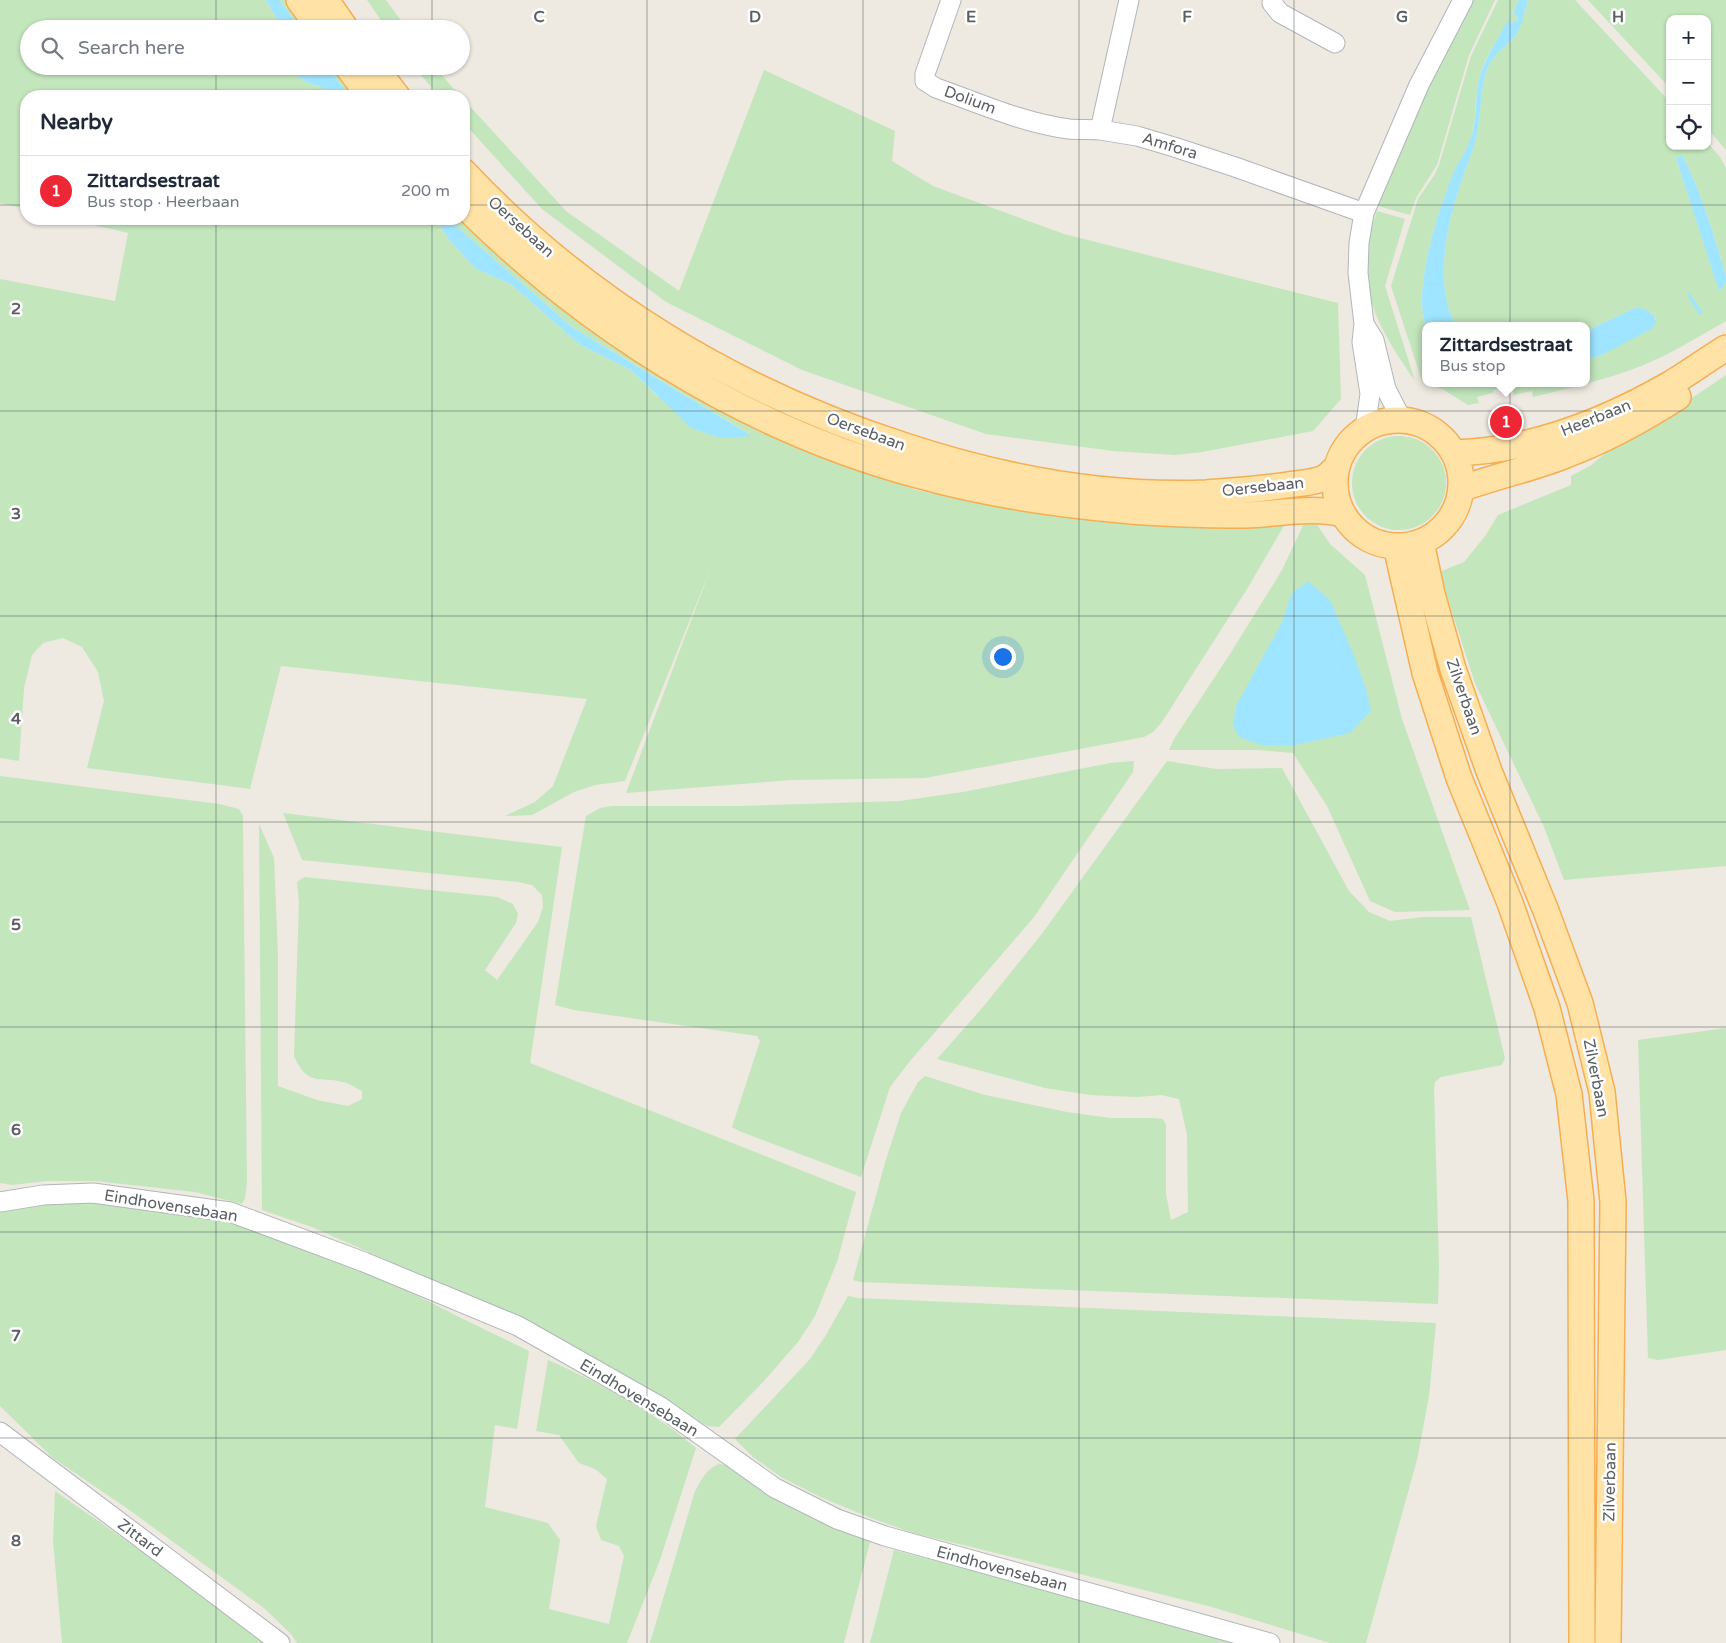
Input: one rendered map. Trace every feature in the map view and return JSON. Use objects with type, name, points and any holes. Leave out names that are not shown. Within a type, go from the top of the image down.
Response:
[{"type":"main road","points":[[299,0],[313,20]]},
{"type":"main road","points":[[326,0],[340,20]]},
{"type":"main road","points":[[354,75],[365,90]]},
{"type":"main road","points":[[381,75],[392,90]]},
{"type":"main road","name":"Oersebaan","points":[[470,179],[487,197],[557,259],[614,304],[643,323],[704,361],[768,393],[843,425],[890,442],[1000,473],[1046,482],[1128,491],[1194,493],[1308,483],[1325,477],[1337,467]]},
{"type":"main road","name":"Oersebaan","points":[[470,210],[545,279],[612,330],[668,368],[776,424],[863,458],[947,482],[1075,506],[1173,513],[1248,514],[1315,510],[1343,514]]},
{"type":"main road","name":"Heerbaan","points":[[1454,453],[1482,452],[1520,445],[1608,416],[1673,382],[1726,348]]},
{"type":"main road","name":"Heerbaan","points":[[1461,489],[1486,479],[1564,456],[1595,444],[1649,416],[1726,366]]},
{"type":"main road","points":[[1402,420],[1422,425],[1433,430],[1454,453],[1460,469],[1461,489],[1458,502],[1449,520],[1432,536],[1421,542],[1396,546],[1377,542],[1364,536],[1352,526],[1343,514],[1336,493],[1337,467],[1345,448],[1365,429],[1385,421],[1402,420]]},
{"type":"main road","name":"Zilverbaan","points":[[1421,542],[1432,594],[1453,669],[1489,770],[1546,911],[1580,1003],[1602,1092],[1613,1202],[1608,1643]]},
{"type":"main road","name":"Zilverbaan","points":[[1396,546],[1425,673],[1459,778],[1510,904],[1547,1008],[1569,1094],[1581,1201],[1582,1643]]},
{"type":"street","name":"Dolium","points":[[951,0],[925,74],[926,81],[936,88],[1038,123],[1070,129],[1100,130]]},
{"type":"street","points":[[1100,130],[1129,0]]},
{"type":"street","points":[[1272,0],[1272,3],[1280,13],[1335,43]]},
{"type":"street","points":[[1365,429],[1370,394],[1362,342],[1364,324],[1358,273],[1359,243],[1364,213],[1420,85],[1463,0]]},
{"type":"street","name":"Amfora","points":[[1100,130],[1137,136],[1235,167],[1364,213]]},
{"type":"street","points":[[1364,324],[1374,340],[1386,389],[1402,420]]},
{"type":"street","name":"Eindhovensebaan","points":[[0,1202],[43,1194],[93,1193],[230,1212],[364,1262],[518,1326],[661,1407],[775,1488],[837,1519],[885,1536],[1270,1643]]},
{"type":"street","name":"Zittard","points":[[0,1432],[280,1643]]},
{"type":"green space","points":[[0,0],[266,0],[277,20],[20,20],[20,75],[296,75],[306,82],[329,90],[20,90],[20,208],[0,203]]},
{"type":"green space","points":[[279,0],[291,0],[305,20],[294,20]]},
{"type":"green space","points":[[367,0],[386,0],[400,20],[381,20]]},
{"type":"green space","points":[[1467,0],[1495,0],[1469,55],[1437,165],[1416,198],[1410,215],[1378,206],[1417,111]]},
{"type":"green space","points":[[1498,0],[1519,0],[1512,14],[1515,13],[1518,21],[1511,23],[1509,20],[1490,50],[1480,75],[1470,141],[1447,190],[1429,250],[1422,292],[1425,322],[1422,322],[1422,381],[1391,286],[1418,199],[1439,165],[1471,56]]},
{"type":"green space","points":[[1528,0],[1575,0],[1666,98],[1666,150],[1711,150],[1711,147],[1726,168],[1726,277],[1696,184],[1682,155],[1676,158],[1719,290],[1726,283],[1726,321],[1674,351],[1628,371],[1590,383],[1590,359],[1604,354],[1656,319],[1652,313],[1637,307],[1590,329],[1590,322],[1454,322],[1449,309],[1444,271],[1448,230],[1458,191],[1476,138],[1485,75],[1490,62],[1516,35]]},
{"type":"green space","points":[[1588,0],[1726,0],[1726,150],[1711,133],[1711,15],[1666,15],[1666,84]]},
{"type":"green space","points":[[764,70],[895,131],[892,161],[933,186],[1064,234],[1338,303],[1341,399],[1313,431],[1202,452],[1175,455],[1113,451],[986,434],[802,370],[666,302],[542,209],[470,130],[470,107],[566,211],[679,291]]},
{"type":"green space","points":[[334,75],[347,75],[358,90],[345,90]]},
{"type":"green space","points":[[421,75],[442,75],[455,90],[434,90]]},
{"type":"green space","points":[[1377,211],[1405,219],[1385,286],[1415,381],[1387,338],[1368,291],[1366,256]]},
{"type":"green space","points":[[470,223],[763,431],[916,490],[1025,512],[1285,524],[1247,589],[1162,722],[1153,732],[1144,737],[925,778],[791,780],[626,793],[712,565],[625,781],[595,785],[574,792],[532,815],[505,816],[535,802],[553,786],[587,699],[281,666],[250,789],[87,768],[104,701],[98,672],[82,647],[63,638],[43,643],[32,655],[24,688],[19,761],[0,758],[0,279],[115,301],[128,233],[93,225],[440,225],[450,241],[476,269],[512,285],[580,345],[631,370],[657,396],[751,435],[572,327],[455,225],[470,225]]},
{"type":"green space","points":[[1726,375],[1726,866],[1564,880],[1544,827],[1475,683],[1439,572],[1464,562],[1486,535],[1498,515],[1571,485],[1571,476],[1590,466],[1624,438]]},
{"type":"green space","points":[[1437,387],[1506,387],[1477,397],[1479,403],[1468,405]]},
{"type":"green space","points":[[1511,387],[1573,387],[1533,397],[1532,391],[1514,395]]},
{"type":"green space","points":[[1399,436],[1417,440],[1432,450],[1442,465],[1446,483],[1442,501],[1432,516],[1417,526],[1399,530],[1381,526],[1366,516],[1356,501],[1352,483],[1356,465],[1366,450],[1381,440]]},
{"type":"green space","points":[[1309,513],[1330,544],[1365,575],[1402,719],[1470,910],[1395,912],[1370,901],[1327,806],[1293,753],[1258,750],[1169,750],[1174,739],[1282,570]]},
{"type":"green space","points":[[1134,761],[1133,772],[1034,917],[910,1061],[890,1087],[861,1177],[732,1127],[760,1041],[757,1036],[574,1010],[555,1005],[586,816],[600,808],[612,806],[742,806],[900,801],[963,792],[1110,763]]},
{"type":"green space","points":[[1167,761],[1216,769],[1282,768],[1349,891],[1369,912],[1390,921],[1423,917],[1471,917],[1505,1058],[1502,1065],[1441,1077],[1435,1082],[1439,1266],[1438,1304],[860,1282],[853,1280],[884,1166],[901,1113],[918,1082],[925,1076],[985,1095],[1067,1112],[1110,1118],[1163,1119],[1166,1125],[1166,1194],[1171,1220],[1188,1212],[1187,1135],[1179,1099],[1161,1095],[1137,1097],[1090,1095],[1045,1088],[937,1059],[983,1007],[1041,935]]},
{"type":"green space","points":[[0,776],[219,804],[239,809],[243,816],[247,1182],[245,1198],[242,1204],[195,1192],[95,1181],[47,1181],[12,1185],[0,1183]]},
{"type":"green space","points":[[283,813],[562,847],[530,1063],[856,1192],[837,1262],[815,1316],[798,1342],[764,1381],[719,1427],[707,1426],[602,1366],[492,1318],[387,1260],[312,1227],[262,1210],[259,824],[274,858],[278,955],[278,1086],[317,1100],[348,1106],[362,1099],[362,1091],[347,1083],[310,1077],[299,1066],[294,1056],[299,902],[297,882],[304,877],[497,897],[513,904],[518,914],[516,923],[485,970],[497,980],[538,922],[543,907],[542,895],[532,885],[518,882],[302,860]]},
{"type":"green space","points":[[1726,1028],[1726,1350],[1658,1360],[1648,1358],[1638,1040]]},
{"type":"green space","points":[[76,1199],[228,1216],[336,1254],[529,1351],[517,1429],[495,1425],[485,1507],[548,1523],[560,1540],[549,1609],[609,1624],[624,1556],[619,1546],[601,1540],[596,1526],[607,1479],[595,1469],[579,1463],[559,1435],[536,1431],[548,1360],[587,1378],[644,1410],[696,1448],[660,1560],[627,1643],[297,1643],[291,1634],[264,1608],[128,1509],[53,1458],[0,1406],[0,1205]]},
{"type":"green space","points":[[848,1296],[858,1298],[1436,1323],[1429,1396],[1417,1460],[1366,1643],[1330,1643],[1212,1607],[913,1533],[820,1497],[781,1477],[753,1457],[735,1439],[810,1359]]},
{"type":"green space","points":[[719,1464],[726,1465],[796,1510],[870,1542],[844,1643],[650,1643],[695,1491],[708,1472]]},
{"type":"green space","points":[[55,1491],[192,1586],[265,1643],[62,1643],[53,1541]]},
{"type":"green space","points":[[894,1550],[1236,1639],[1248,1643],[870,1643]]},
{"type":"water","points":[[266,0],[279,0],[294,20],[277,19]]},
{"type":"water","points":[[1519,0],[1528,0],[1519,30],[1513,39],[1493,58],[1485,75],[1476,138],[1458,191],[1448,230],[1445,250],[1445,290],[1454,322],[1425,322],[1422,292],[1429,250],[1435,228],[1453,174],[1472,133],[1480,75],[1491,50],[1509,19],[1511,23],[1518,20],[1515,13],[1512,15]]},
{"type":"water","points":[[296,75],[334,75],[345,90],[329,90],[306,82]]},
{"type":"water","points":[[1682,155],[1702,199],[1726,277],[1726,283],[1719,291],[1676,158]]},
{"type":"water","points":[[440,225],[455,225],[572,327],[752,436],[721,438],[691,428],[631,370],[580,345],[512,285],[476,269],[450,241]]},
{"type":"water","points":[[1688,291],[1703,313],[1700,315],[1689,299]]},
{"type":"water","points":[[1637,307],[1652,314],[1655,320],[1653,328],[1604,354],[1590,359],[1590,329]]},
{"type":"water","points":[[1308,581],[1330,600],[1353,653],[1366,689],[1371,711],[1350,733],[1295,745],[1262,745],[1239,737],[1233,725],[1236,706],[1282,622],[1292,593]]},
{"type":"place","name":"Zittardsestraat","points":[[1506,422]]}]
